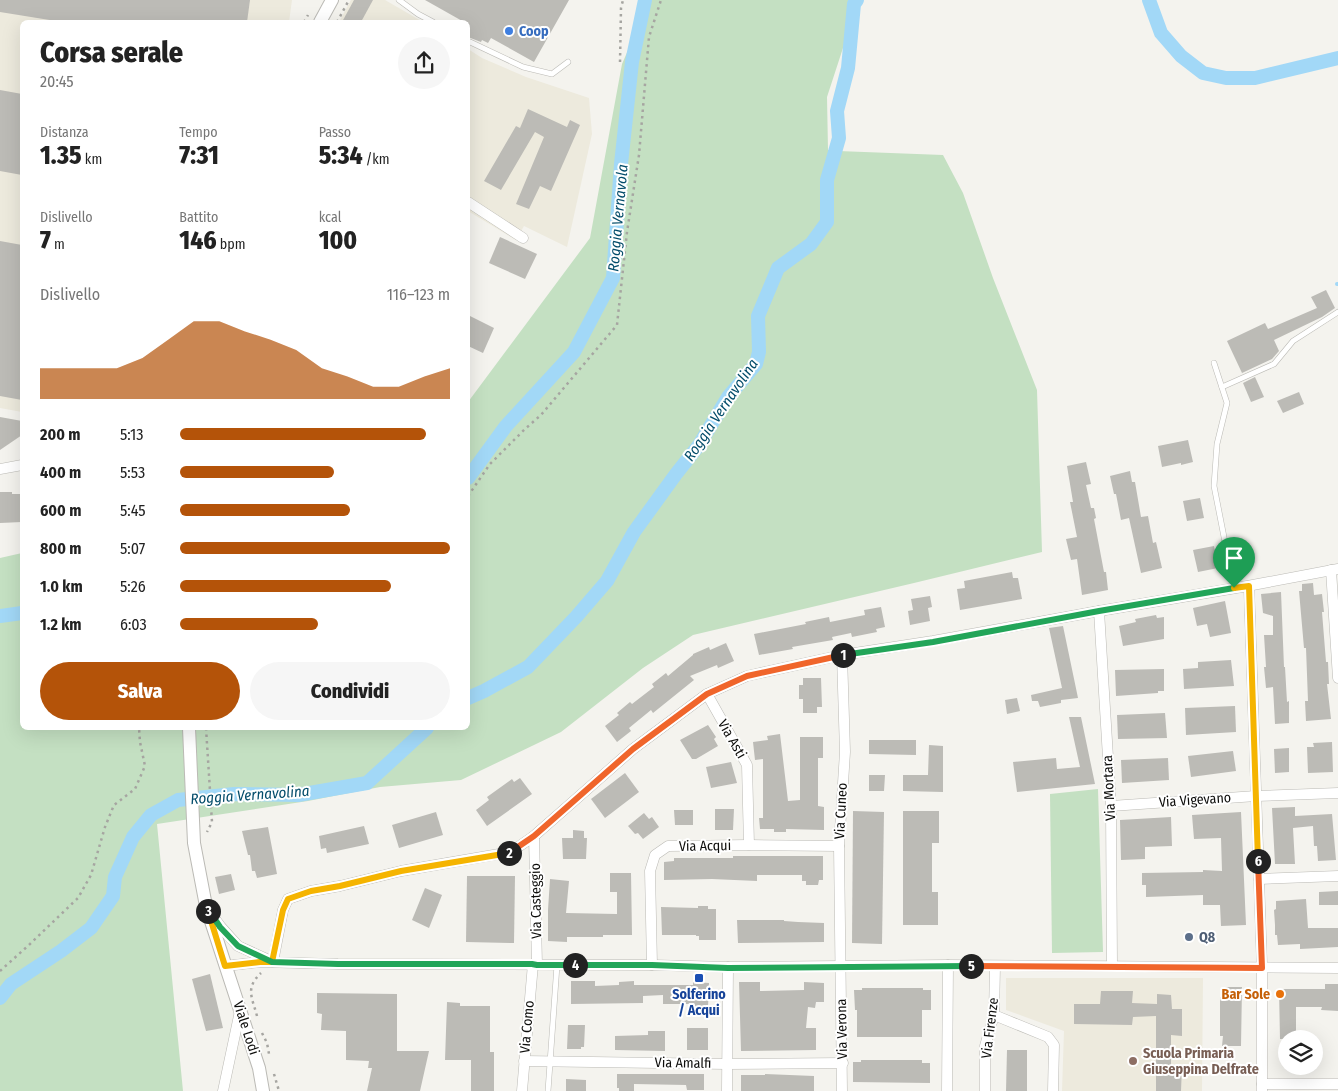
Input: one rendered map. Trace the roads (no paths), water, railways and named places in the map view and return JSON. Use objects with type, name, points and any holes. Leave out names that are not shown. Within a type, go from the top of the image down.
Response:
[{"type":"street","points":[[321,20],[330,3]]},
{"type":"street","points":[[470,203],[523,238]]},
{"type":"street","points":[[0,469],[20,465]]},
{"type":"street","points":[[272,962],[283,910],[288,899],[311,891],[401,871],[511,852],[534,836],[633,749],[707,694],[747,676],[842,655],[933,642],[1335,570],[1338,678]]},
{"type":"street","points":[[1249,586],[1262,968],[1262,1088],[1338,1084]]},
{"type":"street","name":"Via Mortara","points":[[1099,611],[1111,806],[1112,966]]},
{"type":"street","name":"Via Cuneo","points":[[840,967],[839,846],[845,752],[842,655]]},
{"type":"street","name":"Via Asti","points":[[707,694],[747,765],[749,845]]},
{"type":"street","name":"Viale Lodi","points":[[189,730],[194,842],[206,906],[259,1068],[263,1091]]},
{"type":"street","name":"Via Vigevano","points":[[1111,806],[1256,796],[1338,793]]},
{"type":"street","name":"Via Casteggio","points":[[534,836],[535,965]]},
{"type":"street","name":"Via Acqui","points":[[652,965],[650,871],[655,855],[668,846],[839,846]]},
{"type":"street","points":[[1259,879],[1338,876]]},
{"type":"street","points":[[206,906],[220,927],[238,946],[272,962]]},
{"type":"street","points":[[225,966],[272,962],[652,965],[728,968],[948,966],[1338,968]]},
{"type":"street","name":"Via Como","points":[[522,1091],[535,965]]},
{"type":"street","points":[[947,1091],[948,966]]},
{"type":"street","name":"Via Firenze","points":[[985,1091],[985,1046],[994,1015],[996,966]]},
{"type":"street","name":"Via Verona","points":[[840,967],[842,1091]]},
{"type":"street","points":[[727,1091],[728,968]]},
{"type":"street","points":[[223,1091],[240,1010]]},
{"type":"street","points":[[994,1015],[1048,1037],[1054,1045],[1053,1091]]},
{"type":"street","name":"Via Amalfi","points":[[524,1061],[727,1064],[843,1063]]},
{"type":"lane","points":[[399,0],[429,20]]},
{"type":"lane","points":[[470,42],[524,67],[552,74],[568,62]]},
{"type":"lane","points":[[1222,387],[1274,364],[1293,341],[1338,312]]},
{"type":"lane","points":[[1214,363],[1227,403],[1217,444],[1214,486],[1234,588]]},
{"type":"lane","points":[[548,1091],[557,965]]},
{"type":"waterway","name":"Roggia Vernavola","points":[[470,475],[506,426],[574,352],[613,278],[621,164],[632,62],[645,0]]},
{"type":"waterway","name":"Roggia Vernavolina","points":[[470,697],[528,667],[576,617],[607,581],[634,532],[699,445],[728,397],[756,364],[759,352],[758,316],[778,268],[811,244],[827,222],[827,180],[839,138],[837,111],[848,68],[854,4],[857,0]]},
{"type":"waterway","points":[[1149,0],[1161,33],[1181,56],[1203,73],[1226,78],[1255,78],[1338,58]]},
{"type":"waterway","name":"Roggia Vernavola","points":[[0,616],[20,613]]},
{"type":"waterway","name":"Roggia Vernavolina","points":[[0,998],[11,984],[61,951],[91,928],[113,896],[115,877],[133,837],[151,815],[178,800],[234,794],[298,795],[367,783],[425,730]]},
{"type":"place","name":"Coop","points":[[509,31]]},
{"type":"place","name":"Q8","points":[[1189,937]]},
{"type":"place","name":"Solferino / Acqui","points":[[699,978]]},
{"type":"place","name":"Bar Sole","points":[[1280,994]]},
{"type":"place","name":"Scuola Primaria Giuseppina Delfrate","points":[[1133,1061]]}]
